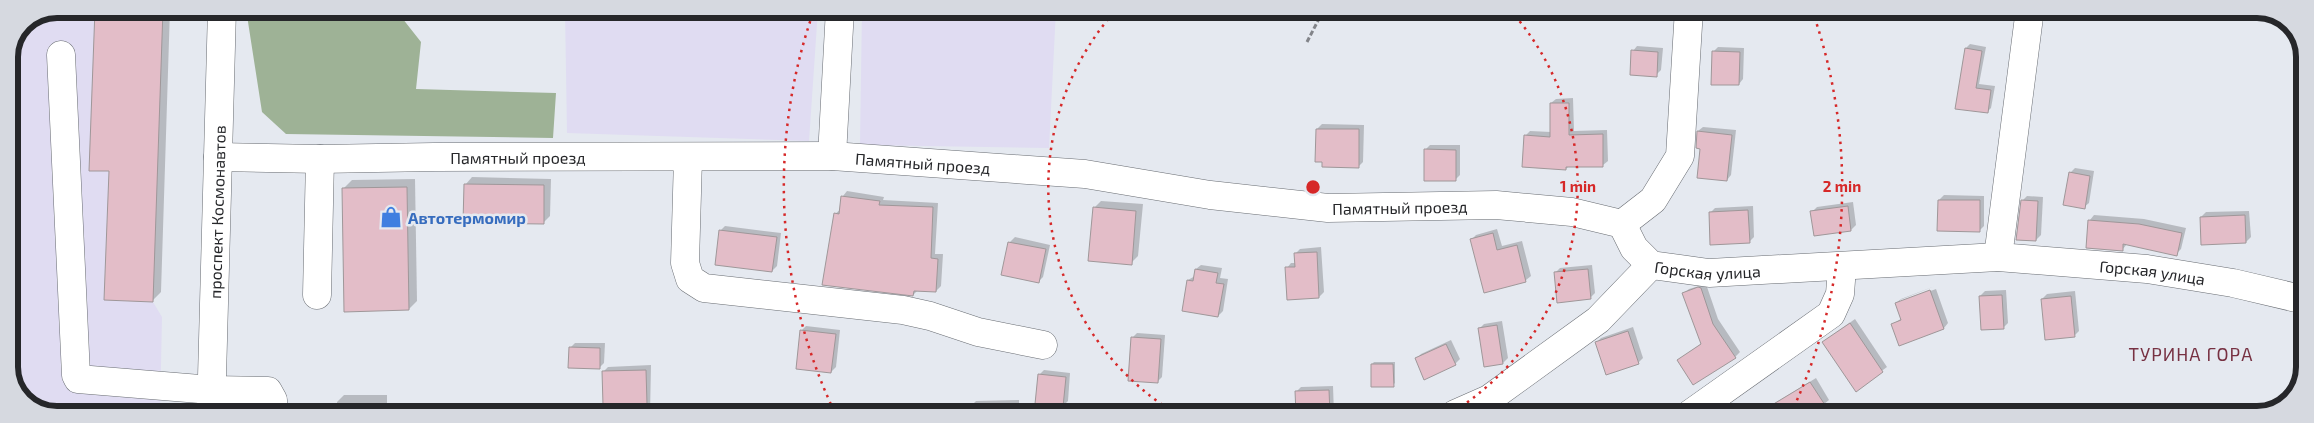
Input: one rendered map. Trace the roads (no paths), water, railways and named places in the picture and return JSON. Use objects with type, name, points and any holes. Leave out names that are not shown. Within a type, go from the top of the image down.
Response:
[{"type":"street","name":"проспект Космонавтов","points":[[212,402],[222,18]]},
{"type":"street","points":[[832,156],[840,18]]},
{"type":"street","points":[[1622,224],[1653,200],[1680,156],[1689,18]]},
{"type":"street","points":[[1998,257],[2029,18]]},
{"type":"street","points":[[61,55],[76,375],[83,380],[212,402],[268,391],[274,400],[274,405]]},
{"type":"street","name":"Памятный проезд","points":[[218,157],[320,159],[832,156],[1084,174],[1210,195],[1328,208],[1496,205],[1572,212],[1622,224]]},
{"type":"street","points":[[688,158],[685,264],[690,279],[704,288],[903,310],[930,316],[978,332],[1043,345]]},
{"type":"street","points":[[317,295],[320,159]]},
{"type":"street","name":"Горская улица","points":[[1622,224],[1634,248],[1651,265],[1709,273],[1998,257],[2147,269],[2233,283],[2296,298]]},
{"type":"street","points":[[1474,406],[1489,399],[1598,320],[1651,265]]},
{"type":"street","points":[[1702,406],[1831,314],[1840,294],[1842,267]]},
{"type":"place","name":"Автотермомир","points":[[391,217]]},
{"type":"district","name":"ТУРИНА ГОРА","points":[[2191,354]]}]
